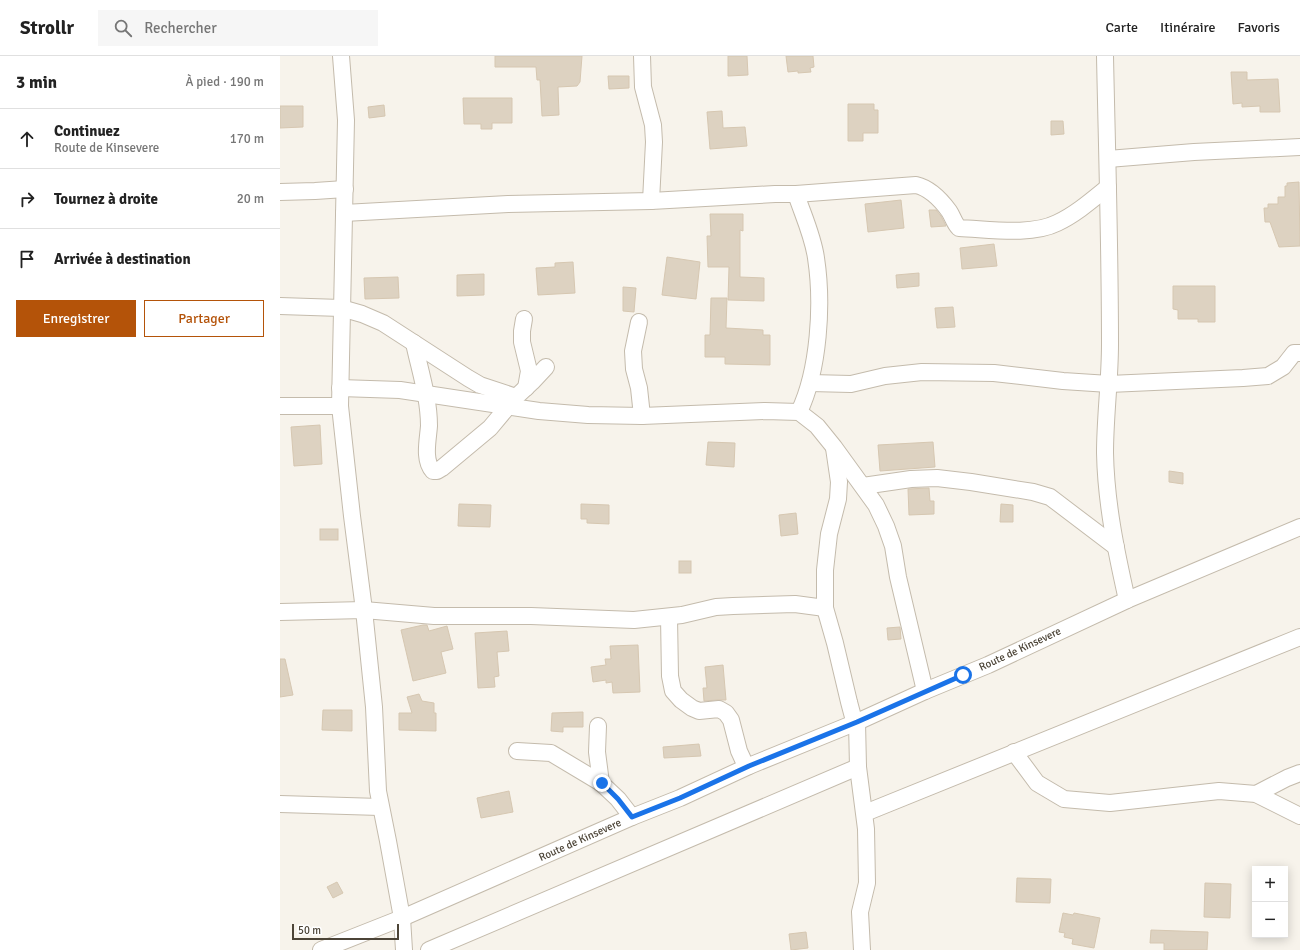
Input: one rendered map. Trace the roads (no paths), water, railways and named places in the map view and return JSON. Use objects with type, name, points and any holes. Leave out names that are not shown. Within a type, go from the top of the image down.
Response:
[{"type":"street","points":[[341,56],[346,120],[340,406],[374,707],[378,791],[402,918],[404,950]]},
{"type":"street","points":[[642,56],[643,87],[653,126],[654,142],[651,201]]},
{"type":"street","points":[[1105,56],[1108,159],[1110,346],[1106,421],[1106,472],[1111,527],[1127,600]]},
{"type":"street","points":[[1108,159],[1194,152],[1300,147]]},
{"type":"street","points":[[344,213],[508,204],[651,201],[796,194],[916,185],[924,187],[931,192],[949,211],[955,224],[959,228],[1022,230],[1044,228],[1057,223],[1085,206],[1108,187]]},
{"type":"street","points":[[280,192],[345,189]]},
{"type":"street","points":[[796,194],[811,235],[816,258],[819,302],[817,347],[810,383],[799,412]]},
{"type":"street","points":[[280,306],[341,308],[362,314],[384,323],[480,385],[516,397],[539,411],[642,416],[765,411],[799,412],[817,426],[834,447],[876,505],[886,526],[893,546],[898,577],[925,691]]},
{"type":"street","points":[[516,397],[529,372],[522,342],[524,319]]},
{"type":"street","points":[[638,322],[632,350],[634,369],[639,388],[642,416]]},
{"type":"street","points":[[414,343],[426,394],[429,425],[428,460],[430,468],[433,471],[437,471],[442,468],[490,428],[516,397],[546,367]]},
{"type":"street","points":[[810,383],[851,384],[885,376],[922,372],[994,373],[1063,381],[1109,384],[1236,379],[1268,376],[1283,367],[1294,353],[1300,353]]},
{"type":"street","points":[[340,388],[400,390],[426,394],[516,397]]},
{"type":"street","points":[[280,406],[340,406]]},
{"type":"street","points":[[834,447],[839,482],[838,499],[829,534],[825,570],[825,608],[853,717],[857,722],[858,767],[865,813],[867,883],[860,912],[862,950]]},
{"type":"street","points":[[863,486],[911,479],[937,478],[1033,492],[1050,497],[1116,547]]},
{"type":"street","name":"Route de Kinsevere","points":[[321,950],[402,918],[632,817],[680,798],[749,766],[857,722],[925,691],[988,665],[1127,600],[1300,527]]},
{"type":"street","points":[[280,612],[364,610],[434,616],[531,616],[634,620],[682,615],[716,607],[795,604],[825,608]]},
{"type":"street","points":[[669,617],[670,676],[673,691],[681,700],[699,711],[719,709],[726,713],[731,720],[739,751],[745,764],[749,766]]},
{"type":"street","points":[[865,813],[1300,636]]},
{"type":"street","points":[[598,726],[597,752],[602,783]]},
{"type":"street","points":[[517,751],[551,753],[602,783],[618,799],[632,817]]},
{"type":"street","points":[[1014,752],[1037,783],[1064,799],[1110,803],[1219,791],[1256,794],[1300,816]]},
{"type":"street","points":[[429,950],[858,767]]},
{"type":"street","points":[[1256,794],[1286,778],[1300,773]]},
{"type":"street","points":[[280,804],[380,807]]}]
